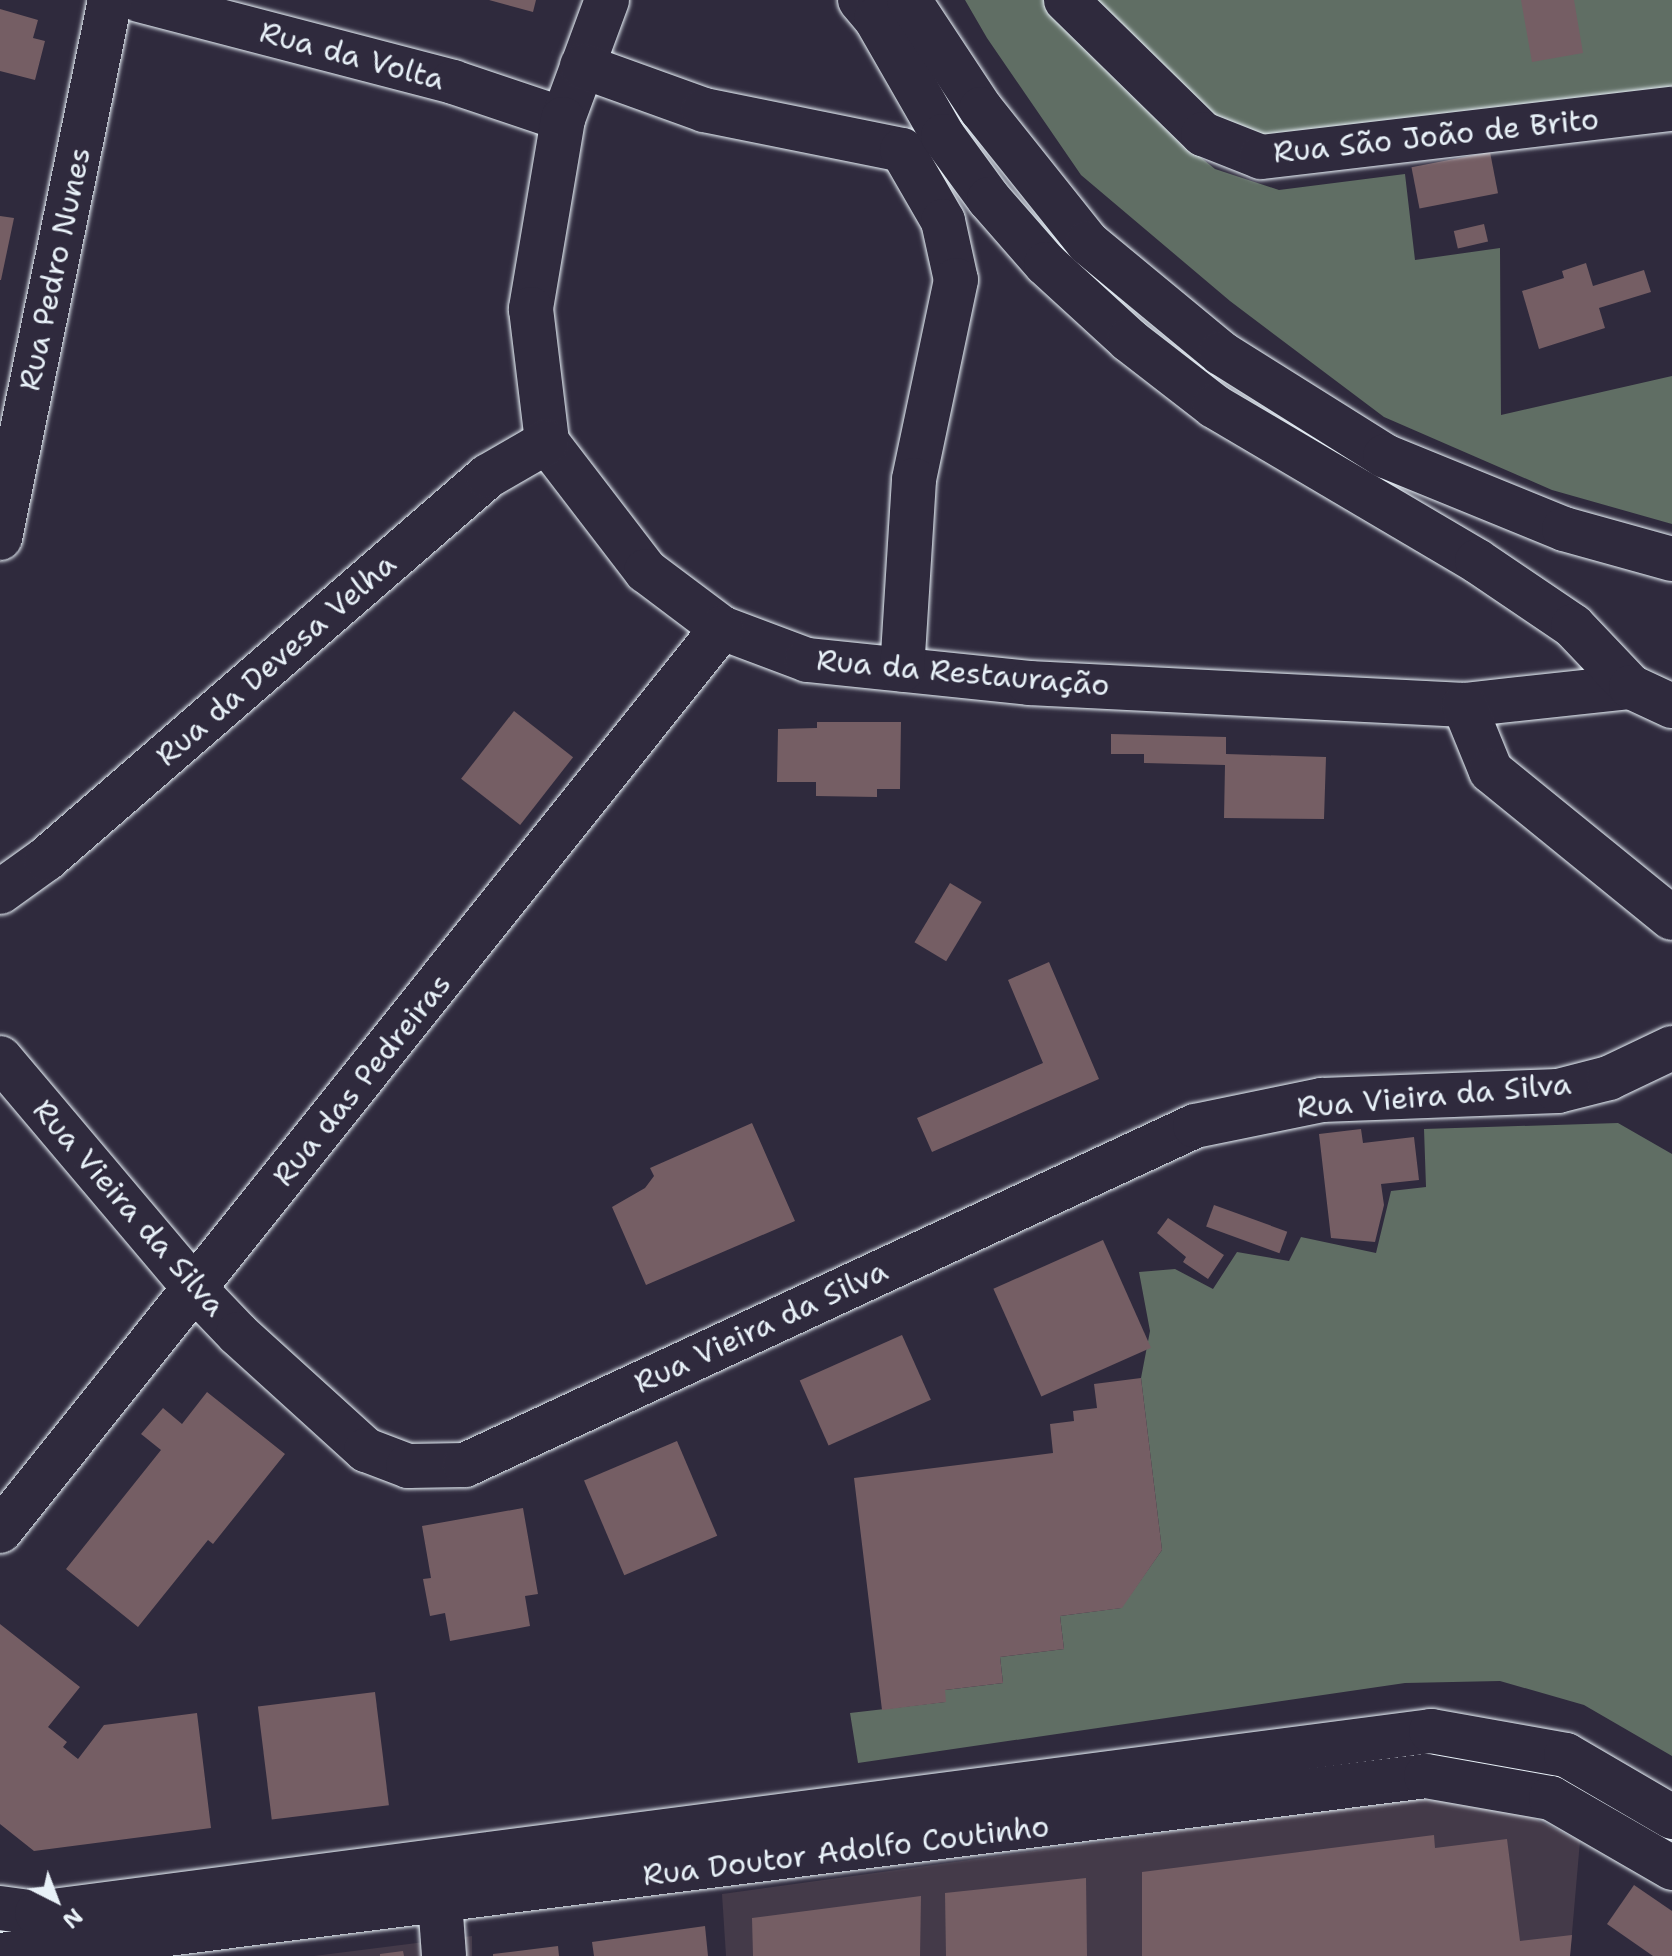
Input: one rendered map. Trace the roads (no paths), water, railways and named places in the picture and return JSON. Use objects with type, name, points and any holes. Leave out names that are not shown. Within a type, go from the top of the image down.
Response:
[{"type":"street","name":"Rua Pedro Nunes","points":[[0,538],[110,0]]},
{"type":"street","name":"Rua da Volta","points":[[139,0],[453,82],[563,119]]},
{"type":"street","points":[[547,442],[531,309],[563,119],[607,0]]},
{"type":"street","points":[[860,0],[876,19],[943,136],[989,199],[1046,264],[1129,340],[1214,406],[1477,561],[1573,626],[1631,687],[1672,706]]},
{"type":"street","points":[[909,0],[981,109],[1088,243],[1221,353],[1385,456],[1564,529],[1672,559]]},
{"type":"street","name":"Rua São João de Brito","points":[[1066,0],[1203,134],[1261,157],[1672,109]]},
{"type":"street","points":[[582,66],[704,110],[902,150],[943,221],[956,280],[914,480],[902,670]]},
{"type":"street","name":"Rua da Restauração","points":[[547,442],[646,571],[722,628],[807,660],[1029,683],[1464,705],[1631,687]]},
{"type":"street","name":"Rua da Devesa Velha","points":[[3,887],[46,859],[488,476],[547,442]]},
{"type":"street","name":"Rua das Pedreiras","points":[[0,1531],[722,628]]},
{"type":"street","points":[[1464,705],[1491,771],[1672,918]]},
{"type":"street","name":"Rua Vieira da Silva","points":[[0,1058],[195,1289],[238,1334],[366,1450],[408,1466],[465,1465],[1195,1126],[1322,1100],[1558,1091],[1609,1078],[1672,1048]]},
{"type":"street","name":"Rua Doutor Adolfo Coutinho","points":[[0,1908],[37,1913],[1431,1731],[1566,1755],[1672,1817]]},
{"type":"street","name":"Rua Doutor Adolfo Coutinho","points":[[0,1955],[1426,1776],[1551,1798],[1672,1868]]},
{"type":"street","points":[[440,1901],[444,1956]]}]
